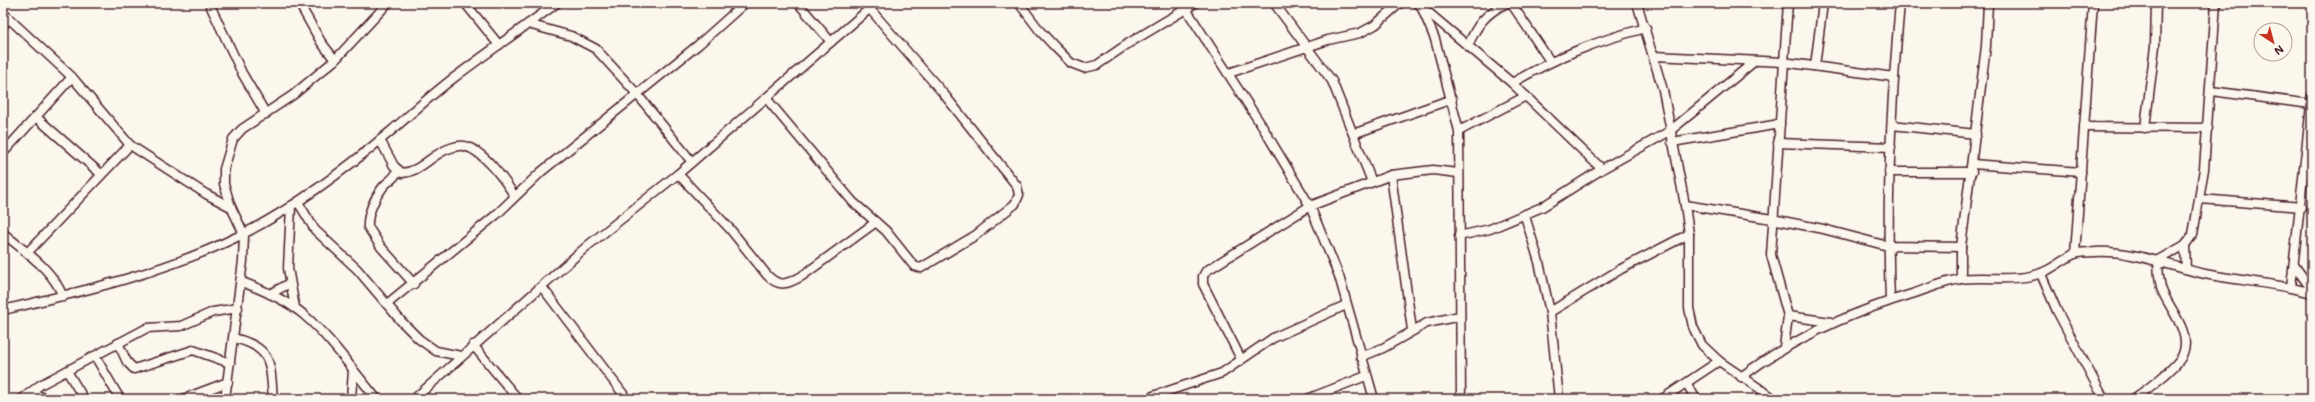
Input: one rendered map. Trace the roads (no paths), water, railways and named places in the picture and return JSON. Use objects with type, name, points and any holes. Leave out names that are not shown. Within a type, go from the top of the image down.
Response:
[{"type":"street","points":[[209,3],[245,79],[266,114]]},
{"type":"street","points":[[299,3],[317,35],[335,60]]},
{"type":"street","points":[[225,399],[242,282],[244,234],[231,207],[224,184],[224,169],[228,154],[234,140],[242,129],[266,114],[335,60],[388,3]]},
{"type":"street","points":[[465,3],[499,45]]},
{"type":"street","points":[[3,310],[63,297],[167,266],[207,251],[244,234],[294,204],[380,140],[454,77],[557,3]]},
{"type":"street","points":[[387,304],[414,284],[496,215],[514,195],[703,41],[745,3]]},
{"type":"street","points":[[798,3],[831,42]]},
{"type":"street","points":[[414,399],[473,345],[542,287],[586,247],[678,174],[876,3]]},
{"type":"street","points":[[1019,3],[1040,31],[1061,53],[1072,63],[1084,68],[1097,65],[1129,43],[1195,3]]},
{"type":"street","points":[[1274,3],[1332,81],[1372,182]]},
{"type":"street","points":[[1229,73],[1306,47],[1360,33],[1375,25],[1400,3]]},
{"type":"street","points":[[1468,46],[1476,27],[1481,20],[1496,8],[1507,3]]},
{"type":"street","points":[[1511,3],[1550,61]]},
{"type":"street","points":[[1637,3],[1646,28],[1663,90],[1685,205],[1689,234],[1689,308],[1693,327],[1702,345],[1719,361],[1775,399]]},
{"type":"street","points":[[1784,347],[1788,316],[1770,255],[1788,3]]},
{"type":"street","points":[[1815,66],[1823,3]]},
{"type":"street","points":[[1890,300],[1888,246],[1889,172],[1900,3]]},
{"type":"street","points":[[1961,279],[1961,248],[1986,46],[1988,3]]},
{"type":"street","points":[[2075,254],[2093,3]]},
{"type":"street","points":[[2145,128],[2155,46],[2156,3]]},
{"type":"street","points":[[2158,260],[2185,245],[2193,234],[2200,199],[2208,128],[2216,3]]},
{"type":"street","points":[[1419,5],[1512,83],[1602,169]]},
{"type":"street","points":[[1419,5],[1435,39],[1459,130],[1458,173],[1461,399]]},
{"type":"street","points":[[766,98],[853,202],[886,231],[909,262],[921,268],[955,249],[987,227],[1015,204],[1019,195],[1016,186],[943,93],[869,8]]},
{"type":"street","points":[[1186,9],[1229,73],[1310,206],[1339,276],[1366,376],[1374,399]]},
{"type":"street","points":[[3,25],[6,16],[72,77],[130,145],[206,194],[231,207]]},
{"type":"street","points":[[528,24],[571,36],[596,49],[637,94],[692,162]]},
{"type":"street","points":[[1512,83],[1550,61],[1584,46],[1646,28]]},
{"type":"street","points":[[1654,56],[1783,62],[1894,77]]},
{"type":"street","points":[[1459,236],[1490,229],[1525,216],[1602,169],[1670,131],[1755,61]]},
{"type":"street","points":[[3,153],[72,77]]},
{"type":"street","points":[[2211,91],[2311,100],[2302,207],[2291,287]]},
{"type":"street","points":[[1459,130],[1526,96]]},
{"type":"street","points":[[1353,134],[1452,99]]},
{"type":"street","points":[[36,117],[101,174]]},
{"type":"street","points":[[1672,142],[1780,124]]},
{"type":"street","points":[[1892,125],[1976,134]]},
{"type":"street","points":[[2084,127],[2208,128]]},
{"type":"street","points":[[380,140],[397,170],[402,173],[414,171],[440,153],[462,146],[478,154],[504,178],[514,195]]},
{"type":"street","points":[[1778,143],[1891,147]]},
{"type":"street","points":[[27,253],[130,145]]},
{"type":"street","points":[[1889,172],[1972,168],[2081,172]]},
{"type":"street","points":[[397,170],[395,176],[384,185],[369,211],[368,227],[381,247],[414,284]]},
{"type":"street","points":[[1241,359],[1203,284],[1203,276],[1206,271],[1310,206],[1391,175],[1433,170],[1458,173]]},
{"type":"street","points":[[678,174],[730,229],[770,278],[780,284],[789,283],[802,276],[876,222]]},
{"type":"street","points":[[1391,175],[1412,330]]},
{"type":"street","points":[[2200,199],[2302,207]]},
{"type":"street","points":[[294,204],[288,261],[290,283],[295,308]]},
{"type":"street","points":[[294,204],[315,230],[357,269],[409,330],[428,347],[436,351],[461,356]]},
{"type":"street","points":[[1685,205],[1772,219],[1888,246],[1961,248]]},
{"type":"street","points":[[1525,216],[1539,262],[1550,312],[1559,399]]},
{"type":"street","points":[[3,233],[50,274],[59,286],[63,297]]},
{"type":"street","points":[[1550,312],[1622,269],[1689,234]]},
{"type":"street","points":[[2185,245],[2186,269]]},
{"type":"street","points":[[1741,377],[1784,347],[1831,322],[1890,300],[1961,279],[2028,277],[2041,274],[2075,254],[2119,252],[2158,260],[2205,274],[2291,287],[2312,293]]},
{"type":"street","points":[[2134,399],[2174,366],[2183,354],[2184,338],[2180,325],[2162,289],[2158,260]]},
{"type":"street","points":[[2294,265],[2312,290]]},
{"type":"street","points":[[2041,274],[2056,311],[2104,399]]},
{"type":"street","points":[[242,282],[270,294],[295,308],[315,326],[377,399]]},
{"type":"street","points":[[270,294],[290,283]]},
{"type":"street","points":[[542,287],[628,399]]},
{"type":"street","points":[[1153,396],[1222,373],[1274,338],[1346,305]]},
{"type":"street","points":[[22,399],[67,371],[147,328],[181,326],[213,312],[238,308]]},
{"type":"street","points":[[1361,358],[1383,348],[1412,330],[1427,323],[1460,316]]},
{"type":"street","points":[[1788,316],[1831,322]]},
{"type":"street","points":[[234,338],[257,346],[266,356],[270,368],[273,399]]},
{"type":"street","points":[[118,343],[127,362],[134,369],[193,350],[230,362]]},
{"type":"street","points":[[473,345],[518,399]]},
{"type":"street","points":[[95,356],[120,399]]},
{"type":"street","points":[[1662,399],[1687,384],[1719,361]]},
{"type":"street","points":[[351,399],[353,370]]},
{"type":"street","points":[[67,371],[84,399]]},
{"type":"street","points":[[1308,399],[1366,376]]},
{"type":"street","points":[[183,399],[228,382]]},
{"type":"street","points":[[1687,384],[1696,399]]},
{"type":"street","points":[[31,392],[46,399]]}]
